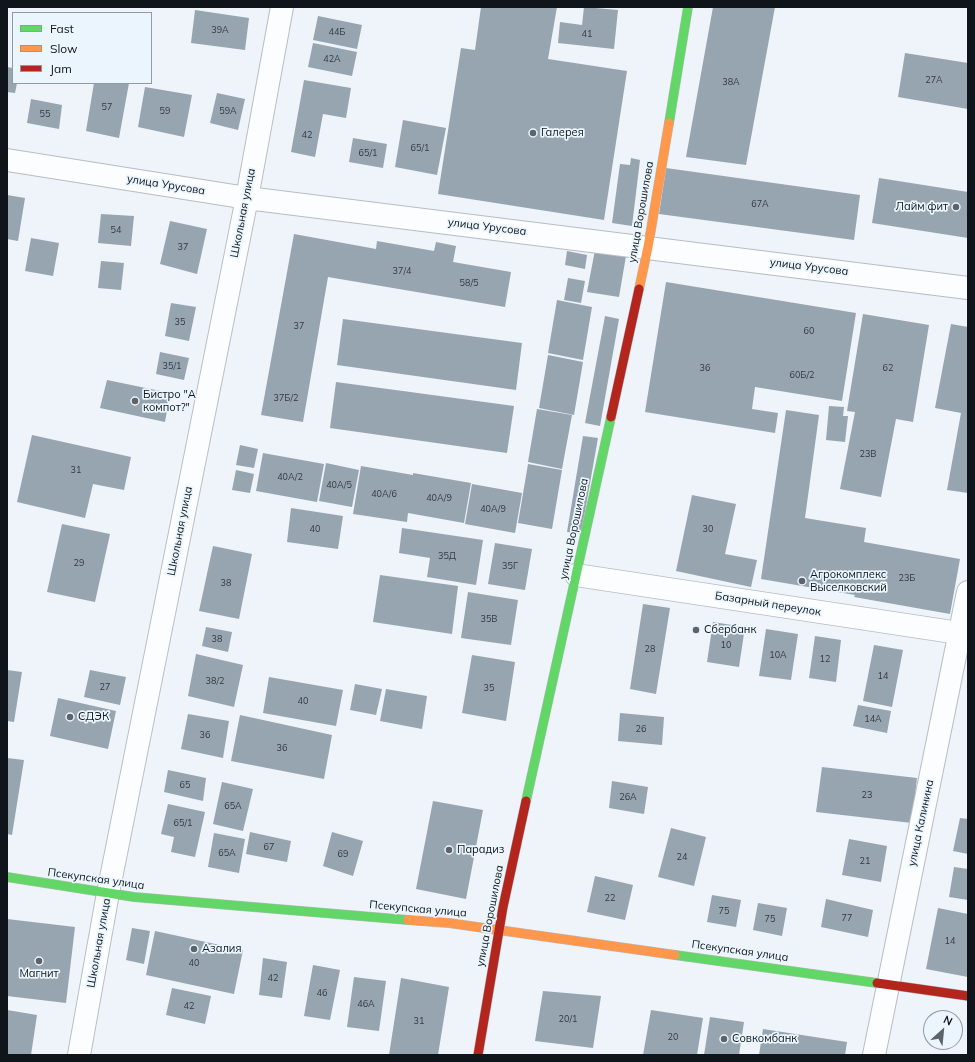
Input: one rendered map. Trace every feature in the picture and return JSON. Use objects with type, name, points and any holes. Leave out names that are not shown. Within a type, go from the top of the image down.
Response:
[{"type":"street","name":"Школьная улица","points":[[79,1055],[108,893],[247,198],[282,7]]},
{"type":"street","name":"улица Ворошилова","points":[[478,1055],[499,930],[648,247],[688,7]]},
{"type":"street","name":"улица Урусова","points":[[7,160],[247,198],[968,288]]},
{"type":"street","name":"Базарный переулок","points":[[576,575],[960,633]]},
{"type":"street","name":"улица Калинина","points":[[874,1055],[968,592]]},
{"type":"street","name":"Псекупская улица","points":[[7,877],[134,897],[449,923],[968,996]]},
{"type":"building","name":"Галерея","points":[[481,7],[557,7],[548,59],[627,71],[604,220],[438,194],[461,48],[475,50]]},
{"type":"building","points":[[584,7],[618,10],[614,49],[558,43],[560,22],[582,25]]},
{"type":"building","points":[[713,7],[775,7],[746,165],[686,157]]},
{"type":"building","points":[[195,10],[249,18],[245,50],[191,43]]},
{"type":"building","points":[[318,16],[362,25],[357,49],[313,40]]},
{"type":"building","points":[[313,43],[357,52],[352,76],[308,67]]},
{"type":"building","points":[[905,53],[968,63],[968,109],[898,97]]},
{"type":"building","points":[[7,67],[12,68],[12,84],[17,84],[15,93],[7,92]]},
{"type":"building","points":[[304,80],[351,88],[346,118],[323,114],[315,157],[291,152]]},
{"type":"building","points":[[94,84],[129,84],[119,138],[86,131]]},
{"type":"building","points":[[145,87],[192,95],[184,137],[138,127]]},
{"type":"building","points":[[217,93],[245,99],[238,130],[210,123]]},
{"type":"building","points":[[31,99],[62,105],[59,129],[27,123]]},
{"type":"building","points":[[403,120],[446,128],[437,175],[395,167]]},
{"type":"building","points":[[353,138],[387,144],[383,168],[349,162]]},
{"type":"building","points":[[631,158],[640,160],[632,226],[612,223],[620,164],[630,165]]},
{"type":"building","points":[[666,168],[860,195],[854,240],[659,214]]},
{"type":"building","points":[[879,178],[968,192],[968,238],[872,223]]},
{"type":"building","points":[[7,195],[25,198],[18,241],[7,239]]},
{"type":"building","points":[[101,214],[134,216],[131,246],[98,243]]},
{"type":"building","points":[[170,221],[207,229],[197,274],[160,264]]},
{"type":"building","points":[[294,234],[376,249],[377,241],[434,251],[436,242],[456,246],[453,262],[511,272],[505,307],[328,277],[303,422],[261,415]]},
{"type":"building","points":[[31,238],[59,243],[53,276],[25,271]]},
{"type":"building","points":[[595,250],[626,256],[619,297],[587,292]]},
{"type":"building","points":[[567,251],[587,255],[585,269],[565,265]]},
{"type":"building","points":[[101,261],[124,263],[121,290],[98,288]]},
{"type":"building","points":[[568,278],[585,281],[581,303],[564,300]]},
{"type":"building","points":[[666,282],[856,313],[842,401],[755,387],[752,409],[778,413],[775,433],[645,412]]},
{"type":"building","points":[[557,300],[592,307],[583,360],[548,353]]},
{"type":"building","points":[[171,303],[196,307],[189,341],[165,336]]},
{"type":"building","points":[[863,314],[929,325],[913,422],[896,419],[881,497],[840,489],[855,412],[847,411]]},
{"type":"building","points":[[605,316],[619,319],[600,426],[585,423]]},
{"type":"building","points":[[343,319],[522,343],[516,390],[337,365]]},
{"type":"building","points":[[951,324],[968,327],[968,493],[947,490],[961,413],[935,408]]},
{"type":"building","points":[[160,352],[189,358],[184,380],[156,374]]},
{"type":"building","points":[[548,355],[583,362],[574,415],[539,408]]},
{"type":"building","name":"Бистро \"А компот?\"","points":[[107,380],[170,393],[165,422],[100,408]]},
{"type":"building","points":[[336,382],[514,406],[507,453],[330,428]]},
{"type":"building","points":[[829,406],[844,407],[843,416],[848,416],[845,442],[826,440]]},
{"type":"building","points":[[537,409],[572,415],[562,469],[528,462]]},
{"type":"building","points":[[786,410],[819,415],[805,518],[866,528],[864,542],[960,559],[950,614],[854,597],[855,595],[761,579]]},
{"type":"building","points":[[32,435],[131,457],[124,490],[93,484],[85,518],[17,502]]},
{"type":"building","points":[[583,436],[598,438],[581,534],[567,532]]},
{"type":"building","points":[[240,445],[258,449],[254,468],[236,465]]},
{"type":"building","points":[[263,453],[324,464],[317,502],[256,491]]},
{"type":"building","points":[[326,463],[359,470],[352,507],[319,501]]},
{"type":"building","points":[[528,464],[562,470],[552,529],[518,523]]},
{"type":"building","points":[[361,466],[471,483],[464,523],[408,513],[407,522],[353,514]]},
{"type":"building","points":[[236,470],[254,474],[250,493],[232,490]]},
{"type":"building","points":[[472,484],[522,493],[515,533],[465,524]]},
{"type":"building","points":[[692,495],[736,504],[725,554],[757,560],[751,587],[676,571]]},
{"type":"building","points":[[291,508],[343,516],[338,549],[287,542]]},
{"type":"building","points":[[62,524],[110,534],[95,602],[47,592]]},
{"type":"building","points":[[402,528],[483,540],[476,585],[427,577],[430,558],[399,553]]},
{"type":"building","points":[[495,543],[532,549],[525,590],[488,584]]},
{"type":"building","points":[[213,546],[252,554],[239,619],[199,611]]},
{"type":"building","points":[[380,575],[458,586],[452,634],[373,622]]},
{"type":"building","points":[[468,592],[518,600],[511,645],[461,638]]},
{"type":"building","points":[[643,604],[670,608],[656,694],[630,689]]},
{"type":"building","points":[[713,622],[745,627],[739,667],[707,662]]},
{"type":"building","points":[[206,627],[232,632],[228,652],[202,646]]},
{"type":"building","points":[[766,629],[798,634],[791,680],[759,676]]},
{"type":"building","points":[[815,636],[841,640],[836,682],[809,678]]},
{"type":"building","points":[[874,645],[903,650],[892,707],[863,701]]},
{"type":"building","points":[[196,654],[243,665],[234,707],[188,696]]},
{"type":"building","points":[[472,655],[515,662],[506,721],[462,713]]},
{"type":"building","points":[[7,670],[22,672],[14,722],[7,721]]},
{"type":"building","points":[[90,670],[126,677],[120,705],[84,697]]},
{"type":"building","points":[[269,677],[343,690],[336,726],[263,713]]},
{"type":"building","points":[[355,684],[382,689],[376,715],[350,710]]},
{"type":"building","points":[[386,689],[427,696],[422,729],[380,721]]},
{"type":"building","points":[[58,698],[116,711],[108,749],[50,736]]},
{"type":"building","points":[[858,705],[891,711],[887,733],[853,726]]},
{"type":"building","points":[[620,713],[664,717],[662,745],[618,741]]},
{"type":"building","points":[[188,714],[229,721],[223,758],[181,749]]},
{"type":"building","points":[[240,715],[332,735],[324,779],[231,761]]},
{"type":"building","points":[[7,758],[24,760],[12,835],[7,834]]},
{"type":"building","points":[[822,767],[917,778],[912,823],[816,812]]},
{"type":"building","points":[[168,770],[206,778],[203,801],[164,792]]},
{"type":"building","points":[[612,781],[648,787],[644,814],[609,808]]},
{"type":"building","points":[[222,782],[253,789],[243,831],[213,824]]},
{"type":"building","name":"Парадиз","points":[[433,801],[483,810],[466,899],[416,889]]},
{"type":"building","points":[[168,804],[205,812],[195,857],[171,852],[174,837],[161,834]]},
{"type":"building","points":[[960,818],[968,819],[968,854],[953,851]]},
{"type":"building","points":[[671,828],[706,837],[694,886],[658,877]]},
{"type":"building","points":[[250,832],[291,841],[287,862],[246,854]]},
{"type":"building","points":[[332,832],[363,841],[353,876],[323,866]]},
{"type":"building","points":[[214,833],[245,839],[239,873],[208,867]]},
{"type":"building","points":[[849,839],[887,846],[881,882],[842,875]]},
{"type":"building","points":[[954,867],[968,869],[968,900],[949,897]]},
{"type":"building","points":[[595,876],[633,885],[625,920],[587,912]]},
{"type":"building","points":[[712,895],[741,900],[736,927],[707,922]]},
{"type":"building","points":[[826,899],[873,910],[868,937],[821,927]]},
{"type":"building","points":[[758,903],[787,908],[782,936],[753,930]]},
{"type":"building","points":[[938,908],[968,914],[968,977],[926,969]]},
{"type":"building","name":"Магнит","points":[[7,919],[75,927],[66,1003],[7,996]]},
{"type":"building","points":[[132,928],[150,931],[144,964],[126,960]]},
{"type":"building","points":[[155,931],[243,950],[234,994],[146,975]]},
{"type":"building","points":[[263,958],[287,962],[282,998],[259,995]]},
{"type":"building","points":[[313,965],[340,970],[330,1020],[304,1016]]},
{"type":"building","points":[[354,977],[386,981],[379,1031],[347,1027]]},
{"type":"building","points":[[401,978],[449,987],[438,1055],[389,1055]]},
{"type":"building","points":[[172,988],[211,996],[205,1024],[166,1015]]},
{"type":"building","points":[[543,991],[601,996],[593,1048],[535,1041]]},
{"type":"building","points":[[7,1010],[37,1015],[31,1055],[7,1055]]},
{"type":"building","points":[[651,1010],[703,1018],[697,1055],[643,1055]]},
{"type":"building","name":"Совкомбанк","points":[[710,1017],[744,1022],[739,1055],[704,1055]]},
{"type":"building","points":[[763,1029],[847,1042],[845,1055],[759,1055]]},
{"type":"traffic: fast","points":[[669,123],[688,7]]},
{"type":"traffic: fast","points":[[526,801],[611,417]]},
{"type":"traffic: fast","points":[[7,877],[134,897],[408,920]]},
{"type":"traffic: fast","points":[[675,955],[877,983]]},
{"type":"traffic: slow","points":[[639,289],[648,247],[669,123]]},
{"type":"traffic: slow","points":[[408,920],[449,923],[675,955]]},
{"type":"traffic: jam","points":[[611,417],[639,289]]},
{"type":"traffic: jam","points":[[478,1055],[503,907],[526,801]]},
{"type":"traffic: jam","points":[[877,983],[968,996]]},
{"type":"place","name":"Галерея","points":[[533,133]]},
{"type":"place","name":"Лайм фит","points":[[956,207]]},
{"type":"place","name":"Бистро \"А компот?\"","points":[[135,401]]},
{"type":"place","name":"Агрокомплекс Выселковский","points":[[802,581]]},
{"type":"place","name":"Сбербанк","points":[[696,630]]},
{"type":"place","name":"СДЭК","points":[[70,717]]},
{"type":"place","name":"Парадиз","points":[[449,850]]},
{"type":"place","name":"Азалия","points":[[194,949]]},
{"type":"place","name":"Магнит","points":[[39,961]]},
{"type":"place","name":"Совкомбанк","points":[[724,1039]]}]
